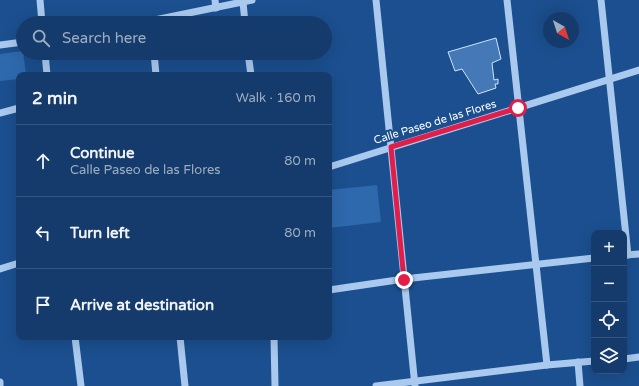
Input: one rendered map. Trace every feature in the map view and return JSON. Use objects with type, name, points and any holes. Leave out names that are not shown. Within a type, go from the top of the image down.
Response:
[{"type":"street","points":[[40,0],[41,16]]},
{"type":"street","points":[[215,0],[216,8]]},
{"type":"street","points":[[179,16],[252,0]]},
{"type":"street","points":[[376,0],[415,384]]},
{"type":"street","points":[[506,0],[547,365]]},
{"type":"street","points":[[601,0],[624,230]]},
{"type":"street","points":[[243,2],[244,16]]},
{"type":"street","points":[[0,45],[16,43]]},
{"type":"street","points":[[46,60],[48,72]]},
{"type":"street","points":[[155,60],[156,72]]},
{"type":"street","points":[[249,60],[251,72]]},
{"type":"street","name":"Calle Paseo de las Flores","points":[[332,166],[639,70]]},
{"type":"street","points":[[0,113],[16,109]]},
{"type":"street","points":[[627,255],[639,254]]},
{"type":"street","points":[[332,290],[591,258]]},
{"type":"street","points":[[0,268],[16,264]]},
{"type":"street","points":[[75,340],[81,386]]},
{"type":"street","points":[[180,340],[185,386]]},
{"type":"street","points":[[274,340],[276,386]]},
{"type":"street","points":[[627,359],[639,358]]},
{"type":"street","points":[[376,386],[415,384],[547,365],[591,361]]},
{"type":"street","points":[[578,362],[580,386]]},
{"type":"shaded area","points":[[16,52],[16,60],[24,60],[26,72],[16,72],[16,79],[0,81],[0,54]]},
{"type":"shaded area","points":[[377,185],[381,222],[332,228],[332,190]]},
{"type":"building","points":[[496,38],[501,59],[492,63],[494,80],[498,79],[498,84],[495,84],[496,88],[478,94],[462,69],[455,71],[448,52]]},
{"type":"route","points":[[404,280],[391,147],[518,108]]}]
